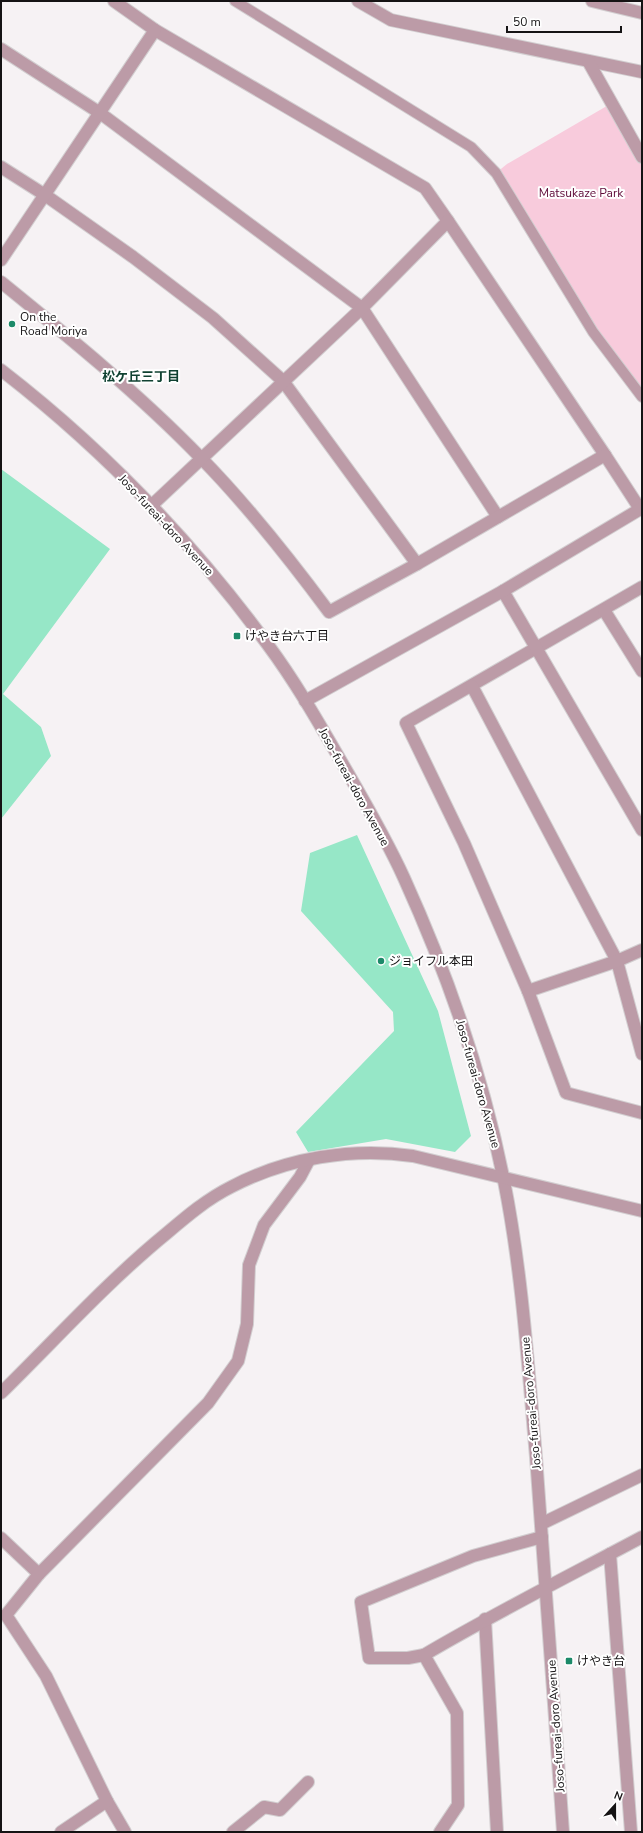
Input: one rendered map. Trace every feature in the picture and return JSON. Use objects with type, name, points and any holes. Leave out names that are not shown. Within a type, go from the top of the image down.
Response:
[{"type":"street","points":[[114,1],[155,30],[425,188],[641,509],[503,591],[305,701]]},
{"type":"street","points":[[235,1],[471,147],[496,173],[593,332],[642,397]]},
{"type":"street","points":[[358,1],[391,20],[642,72]]},
{"type":"street","points":[[592,1],[642,13]]},
{"type":"street","points":[[1,260],[155,30]]},
{"type":"street","points":[[1,49],[100,113],[362,308],[498,517]]},
{"type":"street","points":[[588,61],[642,157]]},
{"type":"street","points":[[1,167],[45,195],[134,257],[213,318],[283,381],[417,564]]},
{"type":"street","points":[[151,506],[362,308],[448,221]]},
{"type":"street","points":[[1,282],[100,363],[160,417],[202,458],[286,554],[329,612],[417,564],[604,455]]},
{"type":"street","name":"Joso-fureai-doro Avenue","points":[[1,370],[104,458],[151,506],[235,602],[270,648],[305,701],[359,793],[403,876],[439,962],[468,1041],[488,1114],[503,1177],[523,1309],[546,1589],[563,1832]]},
{"type":"street","points":[[642,587],[406,723],[464,843],[528,991],[566,1093],[642,1113]]},
{"type":"street","points":[[503,591],[535,649],[642,830]]},
{"type":"street","points":[[604,610],[642,671]]},
{"type":"street","points":[[472,686],[617,961],[642,1054]]},
{"type":"street","points":[[528,991],[617,961],[642,950]]},
{"type":"street","points":[[1,1393],[67,1325],[141,1254],[199,1206],[230,1187],[266,1171],[309,1160],[361,1152],[395,1153],[503,1177],[642,1211]]},
{"type":"street","points":[[125,1832],[107,1801],[46,1676],[6,1614],[39,1574],[208,1403],[238,1361],[248,1324],[249,1265],[264,1225],[300,1177],[309,1160]]},
{"type":"street","points":[[541,1524],[642,1475]]},
{"type":"street","points":[[542,1537],[473,1556],[361,1602],[369,1658],[408,1658],[424,1655],[485,1620],[642,1537]]},
{"type":"street","points":[[1,1538],[39,1574]]},
{"type":"street","points":[[610,1554],[631,1832]]},
{"type":"street","points":[[485,1620],[497,1832]]},
{"type":"street","points":[[424,1655],[457,1713],[458,1805],[440,1832]]},
{"type":"street","points":[[233,1832],[264,1807],[280,1810],[308,1782]]},
{"type":"street","points":[[61,1832],[107,1801]]},
{"type":"green space","name":"Matsukaze Park","points":[[612,103],[642,157],[642,389],[593,332],[496,173],[507,164]]},
{"type":"building","points":[[1,469],[110,549],[3,694],[41,727],[51,756],[1,819]]},
{"type":"building","name":"ジョイフル本田","points":[[357,835],[438,1011],[471,1136],[455,1152],[386,1139],[308,1152],[296,1132],[394,1031],[393,1012],[301,911],[310,853]]},
{"type":"place","name":"On the Road Moriya","points":[[12,324]]},
{"type":"place","name":"けやき台六丁目","points":[[237,636]]},
{"type":"place","name":"ジョイフル本田","points":[[381,961]]},
{"type":"place","name":"けやき台","points":[[569,1661]]},
{"type":"district","name":"松ケ丘三丁目","points":[[141,377]]}]
